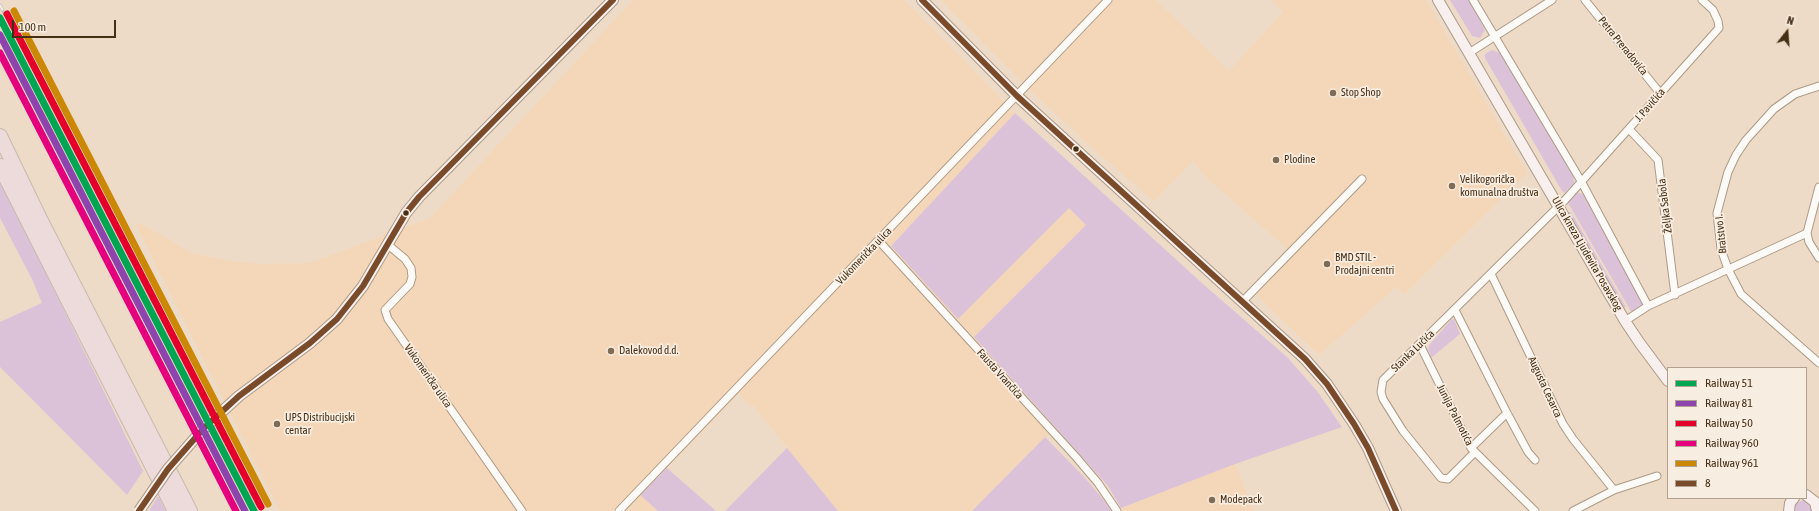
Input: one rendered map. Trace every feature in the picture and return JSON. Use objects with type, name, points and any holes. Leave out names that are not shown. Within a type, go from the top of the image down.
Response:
[{"type":"highway","points":[[0,136],[41,221],[190,511]]},
{"type":"highway","points":[[0,166],[175,511]]},
{"type":"main road","points":[[139,511],[168,469],[204,428],[239,396],[310,344],[336,319],[363,286],[406,213],[431,183],[613,0]]},
{"type":"main road","points":[[922,0],[1017,96],[1305,359],[1335,395],[1368,448],[1396,511]]},
{"type":"main road","name":"Ulica kneza Ljudevita Posavskog","points":[[1438,0],[1625,321],[1638,342],[1667,380]]},
{"type":"main road","points":[[1812,498],[1818,511]]},
{"type":"street","name":"Vukomerička ulica","points":[[619,511],[1108,0]]},
{"type":"street","points":[[1473,0],[1581,181],[1648,306]]},
{"type":"street","points":[[1470,53],[1552,0]]},
{"type":"street","name":"Petra Preradovića","points":[[1585,0],[1660,93]]},
{"type":"street","name":"J. Pavičića","points":[[1558,206],[1629,130],[1660,93],[1719,28],[1714,10],[1702,0]]},
{"type":"street","name":"Bratstvo I.","points":[[1819,86],[1794,94],[1774,109],[1751,134],[1736,155],[1728,172],[1717,213],[1721,249],[1728,269],[1741,294],[1819,363]]},
{"type":"street","name":"Željka Sabola","points":[[1629,130],[1658,160],[1675,295]]},
{"type":"street","points":[[1243,301],[1362,179]]},
{"type":"street","points":[[1819,187],[1807,233],[1809,242],[1819,258]]},
{"type":"street","name":"Stanka Lučića","points":[[1473,450],[1448,479],[1443,479],[1403,431],[1383,399],[1381,392],[1384,380],[1420,346],[1558,206]]},
{"type":"street","points":[[1625,321],[1648,306],[1675,295],[1807,233]]},
{"type":"street","name":"Fausta Vrančića","points":[[879,240],[1076,457],[1098,483],[1117,511]]},
{"type":"street","name":"Vukomerička ulica","points":[[387,244],[405,259],[411,268],[412,277],[410,284],[385,310],[388,319],[522,511]]},
{"type":"street","name":"Augusta Cesarca","points":[[1491,274],[1563,424],[1573,439],[1614,490]]},
{"type":"street","points":[[1455,310],[1528,452],[1536,460]]},
{"type":"street","name":"Junija Palmotića","points":[[1420,346],[1473,450],[1535,511]]},
{"type":"street","points":[[1473,450],[1507,413]]},
{"type":"street","points":[[1573,511],[1614,490],[1657,476]]},
{"type":"shaded area","points":[[633,0],[904,0],[944,40],[1015,113],[891,246],[958,319],[1069,208],[1086,225],[974,337],[1056,427],[972,511],[838,511],[752,404],[750,406],[739,394],[640,495],[658,511],[280,511],[136,225],[140,223],[192,253],[231,261],[262,264],[310,263],[430,218]]},
{"type":"shaded area","points":[[941,0],[1156,0],[1229,71],[1283,12],[1271,0],[1426,0],[1527,173],[1405,294],[1396,287],[1319,355],[1256,295],[1294,255],[1207,178],[1193,161],[1154,201],[1096,151],[1034,94]]},
{"type":"shaded area","points":[[1450,0],[1469,0],[1485,30],[1480,38],[1472,36]]},
{"type":"shaded area","points":[[1492,50],[1500,53],[1503,57],[1573,175],[1574,183],[1565,193],[1562,191],[1485,58],[1485,54]]},
{"type":"shaded area","points":[[1015,113],[1203,284],[1287,357],[1317,391],[1342,427],[1235,464],[1121,508],[1108,486],[974,337],[1086,225],[1069,208],[958,319],[891,246]]},
{"type":"shaded area","points":[[0,180],[143,471],[127,495],[0,367],[0,322],[42,303],[32,279],[0,218]]},
{"type":"shaded area","points":[[1577,192],[1585,195],[1643,301],[1642,306],[1632,313],[1567,201]]},
{"type":"shaded area","points":[[1571,212],[1626,307],[1623,308],[1568,213]]},
{"type":"shaded area","points":[[1452,319],[1454,319],[1460,334],[1431,358],[1428,349],[1430,344]]},
{"type":"shaded area","points":[[1045,437],[1086,479],[1111,511],[972,511]]},
{"type":"shaded area","points":[[787,448],[838,511],[725,511]]},
{"type":"shaded area","points":[[1235,464],[1254,511],[1122,511],[1121,508]]},
{"type":"shaded area","points":[[667,468],[716,511],[658,511],[640,495]]},
{"type":"shaded area","points":[[158,496],[166,511],[149,511]]},
{"type":"shaded area","points":[[1803,500],[1809,503],[1812,511],[1794,511],[1796,504]]},
{"type":"railway","points":[[0,5],[260,511]]},
{"type":"rail line","name":"961","points":[[14,11],[268,504]]},
{"type":"rail line","name":"50","points":[[7,14],[261,507]]},
{"type":"rail line","name":"51","points":[[0,18],[254,511]]},
{"type":"rail line","name":"81","points":[[0,35],[245,511]]},
{"type":"rail line","name":"960","points":[[0,53],[236,511]]},
{"type":"transit line","name":"8","points":[[139,511],[168,469],[204,428],[239,396],[310,343],[337,319],[363,286],[406,213],[419,197],[613,0]]},
{"type":"transit line","name":"8","points":[[922,0],[1017,96],[1305,359],[1327,384],[1354,424],[1368,448],[1396,511]]},
{"type":"place","name":"Stop Shop","points":[[1333,93]]},
{"type":"place","name":"Plodine","points":[[1276,160]]},
{"type":"place","name":"Velikogorička komunalna društva","points":[[1452,186]]},
{"type":"place","name":"BMD STIL - Prodajni centri","points":[[1327,264]]},
{"type":"place","name":"Dalekovod d.d.","points":[[611,351]]},
{"type":"place","name":"UPS Distribucijski centar","points":[[277,424]]},
{"type":"place","name":"Modepack","points":[[1212,500]]}]
